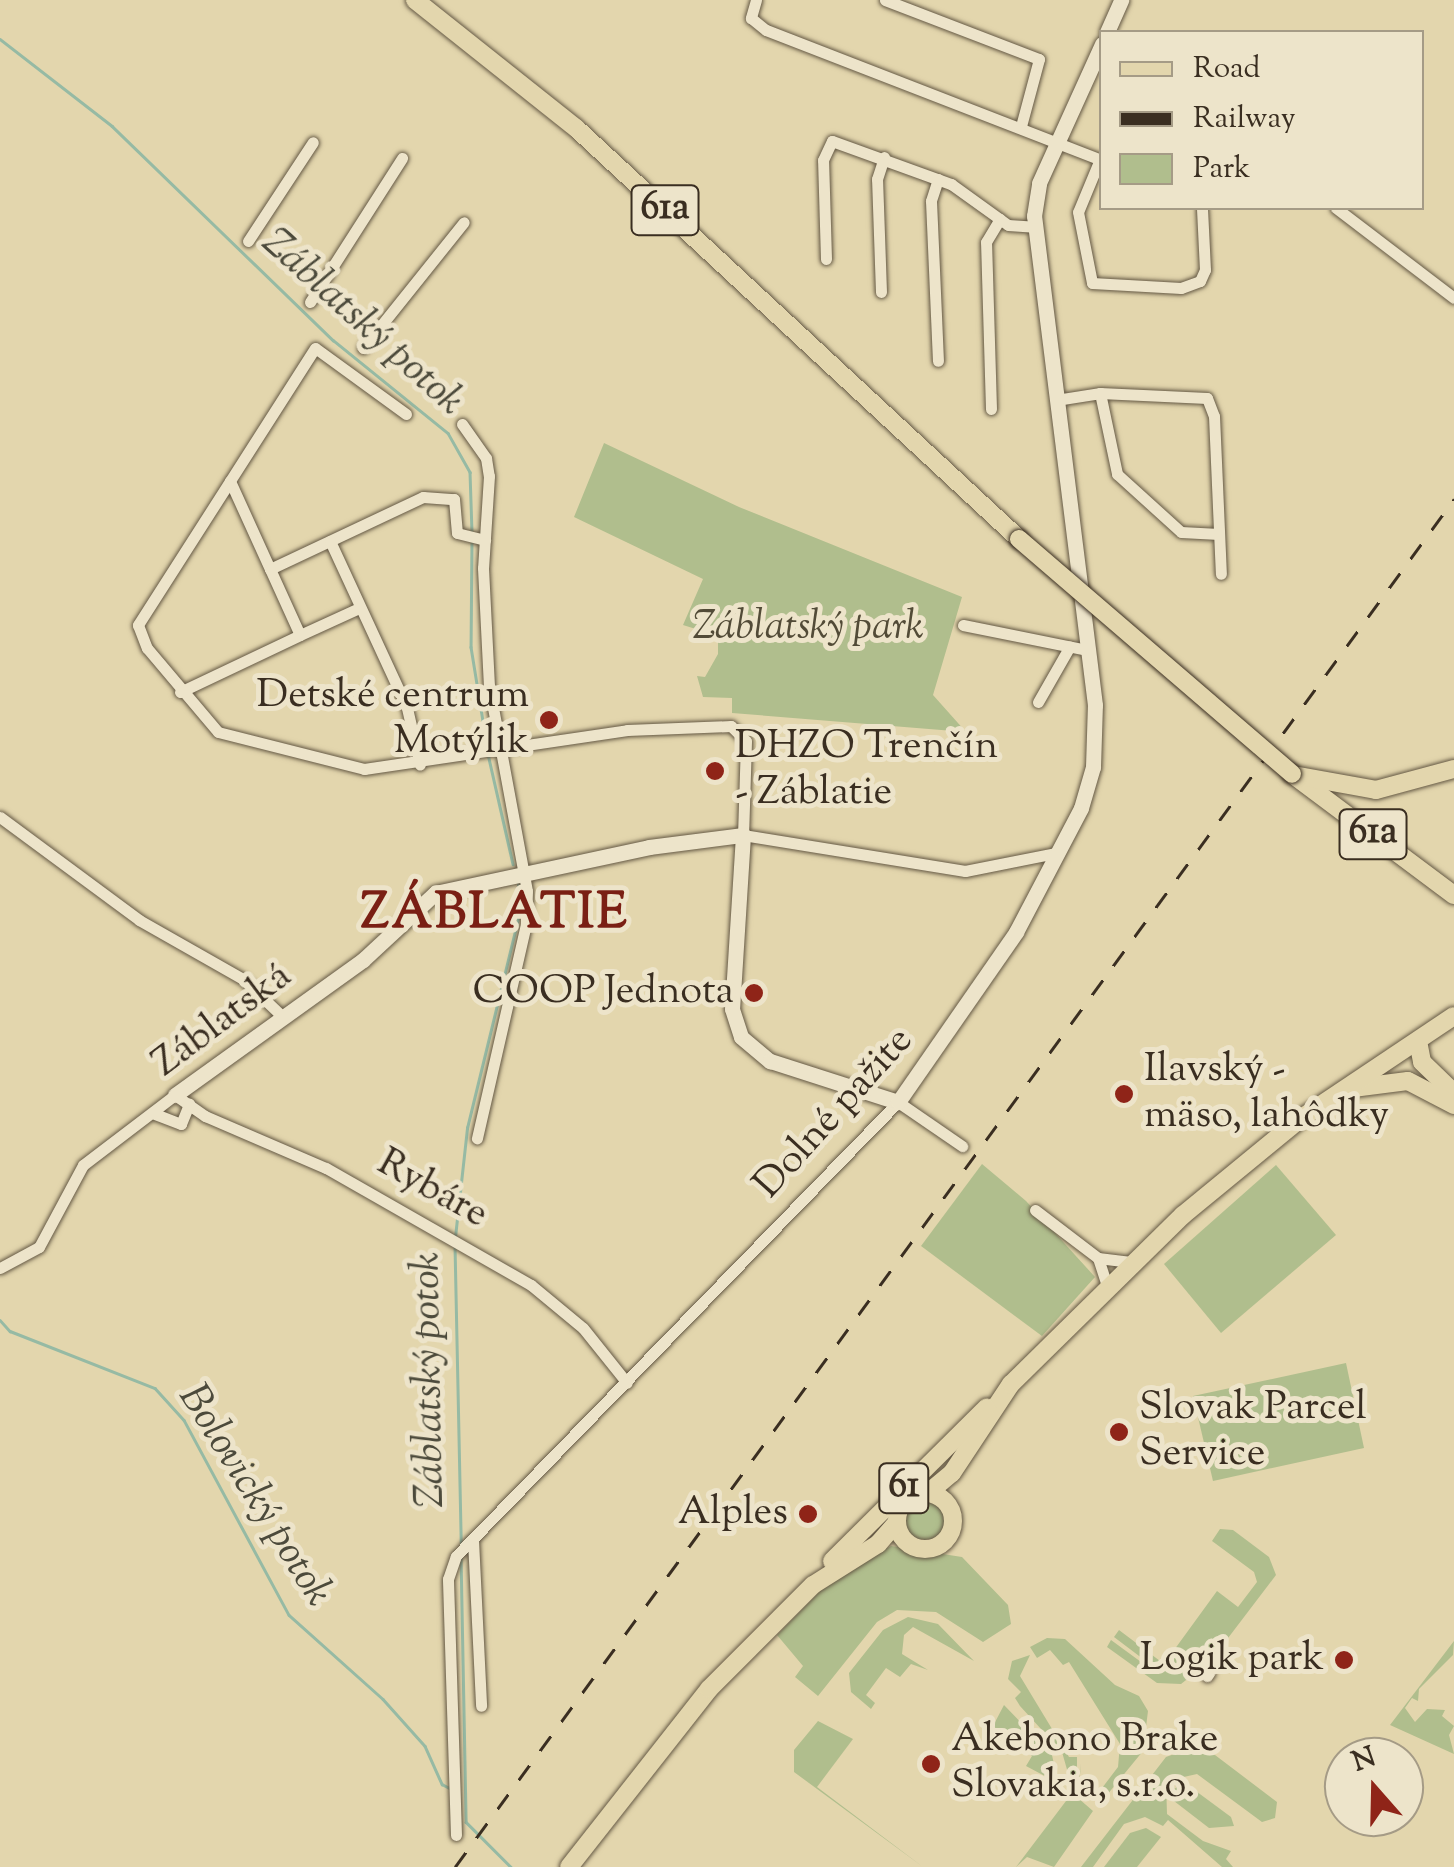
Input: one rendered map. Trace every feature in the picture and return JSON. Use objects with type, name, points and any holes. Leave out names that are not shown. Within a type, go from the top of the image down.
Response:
[{"type":"main road","name":"61a","points":[[415,0],[576,128],[1019,539],[1292,774],[1454,894]]},
{"type":"main road","name":"61a","points":[[1292,774],[1376,790],[1454,769]]},
{"type":"main road","name":"61","points":[[569,1867],[698,1701],[1108,1285],[1226,1176],[1343,1090],[1454,1016]]},
{"type":"main road","points":[[1418,1041],[1454,1080]]},
{"type":"main road","points":[[1418,1041],[1422,1062],[1454,1092]]},
{"type":"main road","points":[[1343,1090],[1408,1081],[1454,1105]]},
{"type":"main road","name":"61","points":[[813,1585],[878,1544],[897,1522],[906,1501],[928,1493],[952,1473],[1000,1396]]},
{"type":"main road","name":"61","points":[[878,1544],[908,1542],[925,1548],[942,1542],[952,1525],[952,1473]]},
{"type":"main road","name":"61","points":[[928,1493],[949,1507]]},
{"type":"main road","name":"61","points":[[897,1522],[908,1542]]},
{"type":"street","points":[[756,0],[751,18],[766,30],[1099,158]]},
{"type":"street","points":[[885,0],[1038,59],[1040,72],[1020,126]]},
{"type":"street","points":[[1108,30],[1115,2]]},
{"type":"street","name":"Dolné pažite","points":[[456,1835],[448,1579],[456,1556],[898,1102],[972,1004],[1056,853],[1093,768],[1096,721],[1034,228],[1039,182],[1099,50]]},
{"type":"street","points":[[826,259],[827,145],[838,140],[938,179],[1000,220],[1034,228]]},
{"type":"street","points":[[248,241],[312,142]]},
{"type":"street","points":[[310,302],[402,158]]},
{"type":"street","points":[[881,292],[877,179],[884,158]]},
{"type":"street","points":[[1099,164],[1078,212],[1087,275],[1101,287],[1181,288],[1200,281],[1205,270],[1202,210]]},
{"type":"street","points":[[938,179],[932,201],[938,361]]},
{"type":"street","points":[[1339,210],[1454,298]]},
{"type":"street","points":[[991,409],[986,242],[1000,220]]},
{"type":"street","points":[[363,348],[464,222]]},
{"type":"street","points":[[406,414],[316,348],[138,624],[180,692],[218,732],[364,769],[420,765],[627,730],[739,728],[746,741],[744,835],[732,1009],[742,1037],[770,1062],[898,1102],[962,1146]]},
{"type":"street","points":[[1100,393],[1116,474],[1181,532],[1219,534]]},
{"type":"street","points":[[1056,400],[1100,393],[1207,398],[1214,416],[1221,574]]},
{"type":"street","points":[[462,424],[486,458],[477,538],[497,750],[523,872],[526,924],[476,1138]]},
{"type":"street","points":[[230,481],[300,635]]},
{"type":"street","points":[[270,569],[442,495],[454,500],[457,533],[477,538]]},
{"type":"street","points":[[330,541],[407,708],[420,765]]},
{"type":"street","points":[[180,692],[359,608]]},
{"type":"street","points":[[963,624],[1087,650]]},
{"type":"street","points":[[1038,702],[1070,646]]},
{"type":"street","points":[[0,817],[139,920],[243,980],[282,1016]]},
{"type":"street","points":[[744,835],[965,871],[1056,853]]},
{"type":"street","name":"Záblatská","points":[[0,1268],[39,1248],[83,1165],[182,1099],[282,1016],[363,960],[435,893],[523,872],[744,835]]},
{"type":"street","points":[[155,1114],[181,1124],[182,1099]]},
{"type":"street","name":"Rybáre","points":[[182,1099],[464,1245],[560,1307],[628,1383]]},
{"type":"street","points":[[1035,1210],[1098,1258],[1132,1262]]},
{"type":"street","points":[[1098,1258],[1108,1285]]},
{"type":"street","points":[[470,1542],[480,1706]]},
{"type":"green space","name":"Záblatský park","points":[[604,443],[739,507],[962,597],[933,695],[966,732],[732,713],[732,698],[703,697],[697,676],[705,677],[718,654],[718,636],[683,625],[703,579],[574,517]]},
{"type":"green space","points":[[982,1164],[1026,1201],[1095,1277],[1042,1336],[921,1246]]},
{"type":"green space","points":[[1276,1165],[1336,1235],[1221,1333],[1164,1264]]},
{"type":"green space","points":[[1346,1363],[1364,1448],[1213,1481],[1193,1396]]},
{"type":"green space","points":[[925,1502],[939,1507],[944,1521],[939,1535],[925,1540],[911,1535],[906,1521],[911,1507]]},
{"type":"green space","points":[[1220,1529],[1233,1530],[1269,1557],[1276,1575],[1206,1667],[1151,1665],[1114,1637],[1119,1630],[1160,1661],[1172,1661],[1169,1657],[1217,1591],[1238,1607],[1257,1582],[1254,1572],[1212,1541]]},
{"type":"green space","points":[[891,1546],[962,1557],[1008,1605],[1011,1624],[983,1642],[936,1612],[897,1610],[877,1622],[818,1696],[795,1677],[803,1666],[777,1635],[831,1580]]},
{"type":"green space","points":[[908,1617],[938,1624],[974,1661],[913,1627],[904,1635],[902,1654],[928,1670],[911,1664],[900,1677],[886,1668],[866,1695],[875,1703],[871,1709],[851,1692],[849,1673],[883,1630]]},
{"type":"green space","points":[[1047,1638],[1065,1639],[1115,1685],[1139,1696],[1148,1711],[1143,1751],[1102,1801],[1091,1792],[1099,1792],[1118,1767],[1120,1744],[1069,1662],[1063,1665],[1050,1650],[1037,1658],[1030,1647]]},
{"type":"green space","points":[[1111,1640],[1152,1670],[1200,1669],[1181,1684],[1157,1683],[1107,1647]]},
{"type":"green space","points":[[1454,1641],[1453,1655],[1419,1689],[1418,1701],[1412,1698],[1405,1708],[1415,1722],[1427,1709],[1445,1710],[1442,1716],[1454,1726],[1449,1735],[1454,1754],[1424,1737],[1390,1725]]},
{"type":"green space","points":[[1030,1655],[1020,1676],[1069,1757],[1077,1757],[1077,1797],[1081,1763],[1078,1798],[1093,1811],[1054,1867],[1027,1857],[1016,1867],[1066,1801],[1070,1780],[1062,1752],[1020,1706],[1015,1698],[1021,1692],[1008,1679],[1012,1661]]},
{"type":"green space","points":[[1004,1705],[1052,1755],[1058,1783],[1026,1766],[1032,1756],[993,1726]]},
{"type":"green space","points":[[818,1721],[853,1739],[817,1787],[923,1867],[794,1772],[794,1750]]},
{"type":"green space","points":[[1188,1749],[1215,1755],[1277,1802],[1275,1818],[1262,1822],[1197,1774],[1166,1781],[1167,1814],[1203,1841],[1231,1851],[1226,1859],[1233,1867],[1222,1867],[1168,1820],[1163,1826],[1145,1817],[1124,1824],[1093,1867],[1081,1867],[1166,1757]]},
{"type":"green space","points":[[1185,1783],[1231,1817],[1234,1826],[1209,1828],[1174,1801],[1172,1790]]},
{"type":"green space","points":[[1146,1828],[1161,1837],[1137,1867],[1104,1867],[1130,1833]]},
{"type":"waterway","name":"Záblatský potok","points":[[0,39],[112,126],[333,340],[448,433],[470,472],[472,532]]},
{"type":"waterway","name":"Záblatský potok","points":[[472,540],[471,647],[487,746]]},
{"type":"waterway","name":"Záblatský potok","points":[[488,754],[513,864]]},
{"type":"waterway","name":"Záblatský potok","points":[[455,1237],[467,1128],[518,919],[518,882]]},
{"type":"waterway","name":"Záblatský potok","points":[[455,1245],[461,1542]]},
{"type":"waterway","name":"Bolovický potok","points":[[0,1320],[10,1331],[155,1388],[184,1420],[289,1615],[383,1699],[425,1746],[442,1784],[451,1789]]},
{"type":"waterway","name":"Záblatský potok","points":[[461,1555],[466,1822],[511,1867]]},
{"type":"railway","points":[[455,1867],[1454,499]]},
{"type":"place","name":"Detské centrum Motýlik","points":[[549,720]]},
{"type":"place","name":"DHZO Trenčín - Záblatie","points":[[715,771]]},
{"type":"place","name":"COOP Jednota","points":[[754,993]]},
{"type":"place","name":"Ilavský - mäso, lahôdky","points":[[1124,1094]]},
{"type":"place","name":"Slovak Parcel Service","points":[[1119,1432]]},
{"type":"place","name":"Alples","points":[[808,1514]]},
{"type":"place","name":"Logik park","points":[[1344,1660]]},
{"type":"place","name":"Akebono Brake Slovakia, s.r.o.","points":[[931,1764]]},
{"type":"district","name":"ZÁBLATIE","points":[[495,916]]}]
